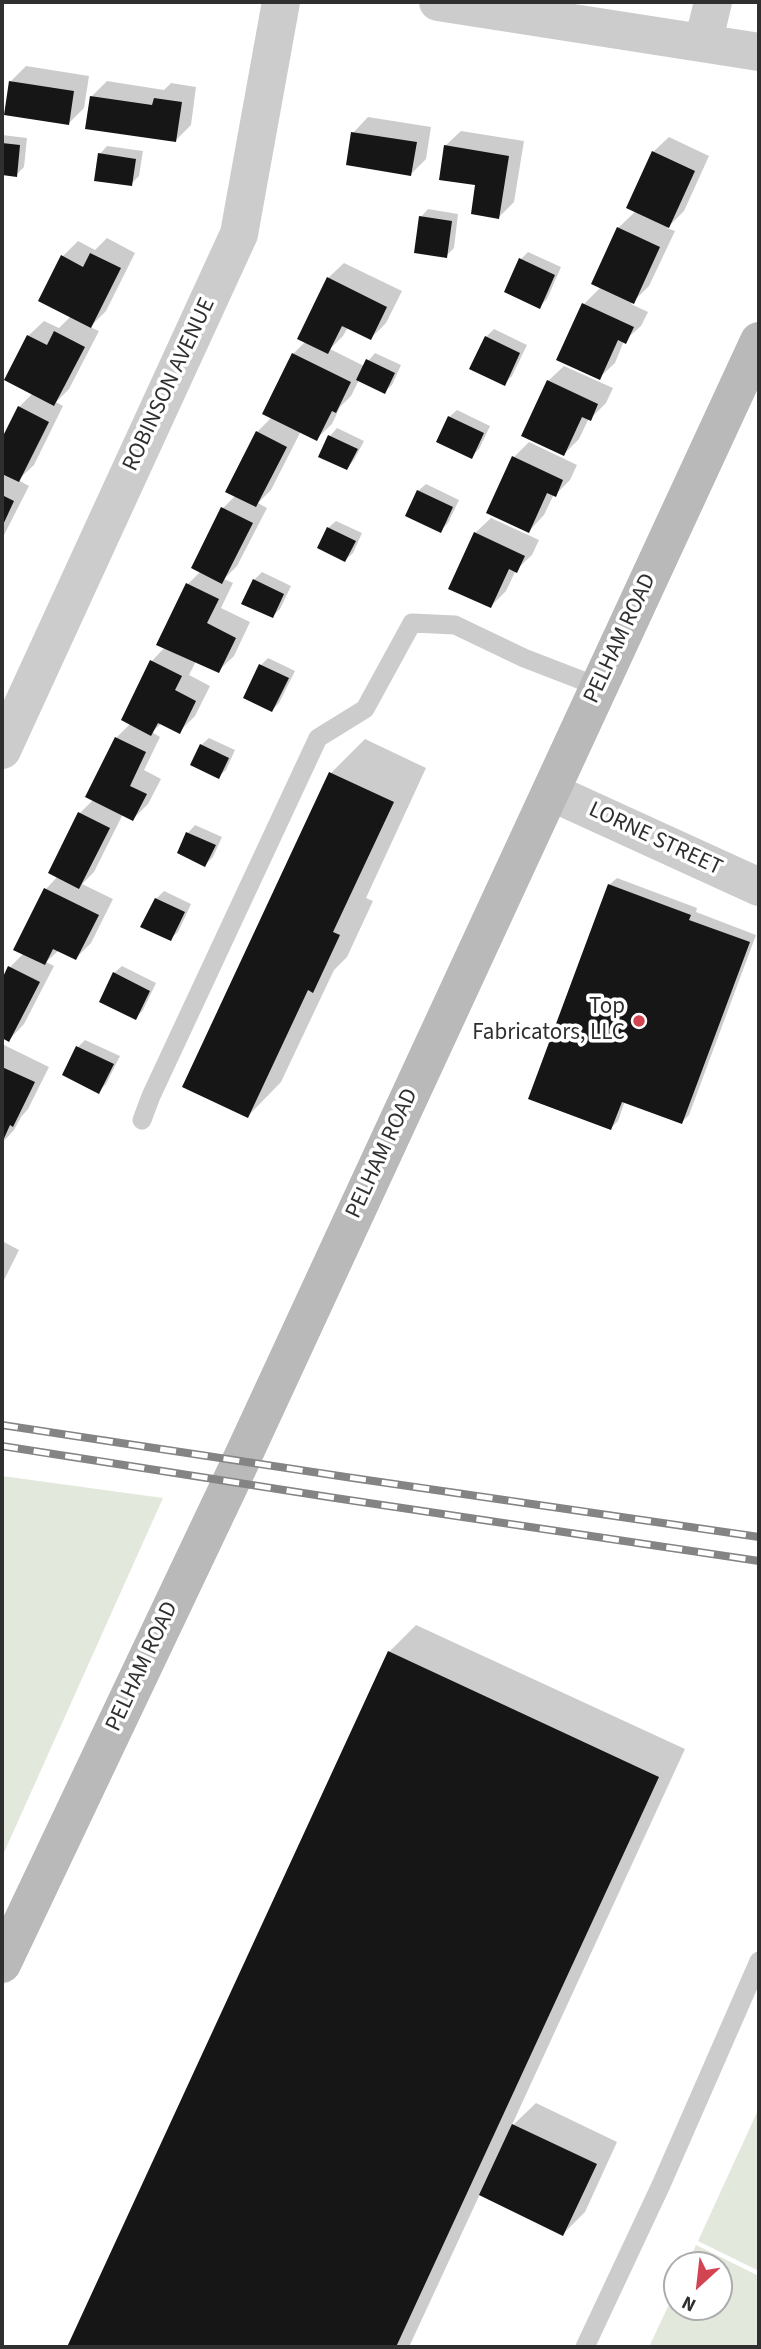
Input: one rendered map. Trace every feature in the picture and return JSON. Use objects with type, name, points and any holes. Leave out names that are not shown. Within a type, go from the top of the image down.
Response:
[{"type":"main road","name":"PELHAM ROAD","points":[[2,1964],[232,1480],[759,341]]},
{"type":"street","name":"ROBINSON AVENUE","points":[[2,750],[239,234],[281,2]]},
{"type":"street","points":[[438,2],[759,52]]},
{"type":"street","points":[[703,43],[713,2]]},
{"type":"street","name":"LORNE STREET","points":[[551,792],[759,887]]},
{"type":"lane","points":[[142,1120],[318,738],[365,709],[412,623],[455,625],[524,659],[599,687]]},
{"type":"lane","points":[[585,2347],[759,1961]]},
{"type":"shaded area","points":[[2,1476],[163,1498],[2,1857]]},
{"type":"shaded area","points":[[759,2108],[759,2271],[733,2258],[733,2251],[718,2251],[698,2241]]},
{"type":"shaded area","points":[[696,2245],[708,2251],[693,2251]]},
{"type":"shaded area","points":[[733,2263],[759,2276],[759,2347],[649,2347],[663,2317],[663,2321],[733,2321]]},
{"type":"building","points":[[9,81],[74,91],[69,125],[4,115]]},
{"type":"building","points":[[90,96],[152,105],[154,98],[182,102],[176,142],[85,129]]},
{"type":"building","points":[[351,132],[417,142],[411,176],[346,165]]},
{"type":"building","points":[[2,143],[20,145],[17,177],[2,175]]},
{"type":"building","points":[[444,145],[509,156],[499,219],[471,214],[475,185],[439,180]]},
{"type":"building","points":[[652,151],[695,171],[669,228],[626,208]]},
{"type":"building","points":[[98,153],[136,159],[132,186],[94,181]]},
{"type":"building","points":[[419,216],[452,221],[447,258],[414,253]]},
{"type":"building","points":[[617,227],[660,247],[634,304],[591,284]]},
{"type":"building","points":[[90,253],[121,268],[91,328],[38,301],[61,255],[83,267]]},
{"type":"building","points":[[519,258],[555,275],[540,309],[504,292]]},
{"type":"building","points":[[327,277],[387,307],[371,340],[342,326],[328,354],[297,339]]},
{"type":"building","points":[[582,303],[634,327],[626,344],[618,340],[600,380],[556,360]]},
{"type":"building","points":[[54,331],[85,347],[54,406],[4,380],[27,335],[47,345]]},
{"type":"building","points":[[485,336],[520,353],[505,386],[469,369]]},
{"type":"building","points":[[292,353],[351,382],[336,413],[332,411],[317,441],[262,414]]},
{"type":"building","points":[[366,359],[395,373],[385,394],[356,380]]},
{"type":"building","points":[[547,380],[598,404],[591,421],[582,417],[564,456],[521,436]]},
{"type":"building","points":[[18,406],[49,422],[19,482],[2,474],[2,438]]},
{"type":"building","points":[[448,416],[484,433],[472,459],[436,442]]},
{"type":"building","points":[[256,431],[287,447],[256,507],[225,492]]},
{"type":"building","points":[[328,435],[358,449],[347,470],[318,457]]},
{"type":"building","points":[[512,456],[563,480],[556,497],[547,493],[529,533],[486,513]]},
{"type":"building","points":[[417,490],[453,507],[441,533],[405,516]]},
{"type":"building","points":[[2,495],[14,501],[2,527]]},
{"type":"building","points":[[221,507],[253,523],[222,584],[191,568]]},
{"type":"building","points":[[327,527],[356,541],[345,562],[317,548]]},
{"type":"building","points":[[474,532],[525,556],[517,573],[509,569],[491,608],[448,589]]},
{"type":"building","points":[[253,579],[284,594],[273,618],[241,604]]},
{"type":"building","points":[[186,583],[219,599],[207,623],[236,638],[219,673],[156,645]]},
{"type":"building","points":[[150,660],[182,676],[175,690],[196,701],[180,734],[158,723],[151,736],[121,720]]},
{"type":"building","points":[[259,664],[289,678],[272,712],[243,698]]},
{"type":"building","points":[[115,737],[146,752],[130,786],[147,794],[133,821],[85,797]]},
{"type":"building","points":[[200,744],[229,758],[219,779],[190,765]]},
{"type":"building","points":[[329,772],[394,802],[333,932],[340,935],[313,993],[308,990],[248,1118],[182,1087]]},
{"type":"building","points":[[78,812],[110,828],[79,889],[48,873]]},
{"type":"building","points":[[186,832],[216,845],[205,867],[177,853]]},
{"type":"building","name":"Top Fabricators, LLC","points":[[608,884],[691,915],[689,920],[750,942],[682,1124],[622,1102],[611,1130],[528,1099]]},
{"type":"building","points":[[44,888],[99,915],[76,960],[53,949],[45,965],[13,950]]},
{"type":"building","points":[[155,898],[185,912],[171,941],[140,927]]},
{"type":"building","points":[[8,966],[40,982],[9,1042],[2,1038],[2,979]]},
{"type":"building","points":[[113,972],[150,991],[136,1020],[99,1002]]},
{"type":"building","points":[[76,1046],[114,1064],[99,1094],[62,1075]]},
{"type":"building","points":[[2,1067],[35,1082],[2,1143]]},
{"type":"building","points":[[388,1651],[659,1777],[396,2347],[67,2347]]},
{"type":"building","points":[[512,2124],[597,2164],[563,2236],[479,2195]]},
{"type":"railway","points":[[2,1425],[759,1537]]},
{"type":"railway","points":[[2,1446],[759,1561]]},
{"type":"place","name":"Top Fabricators, LLC","points":[[639,1021]]}]
